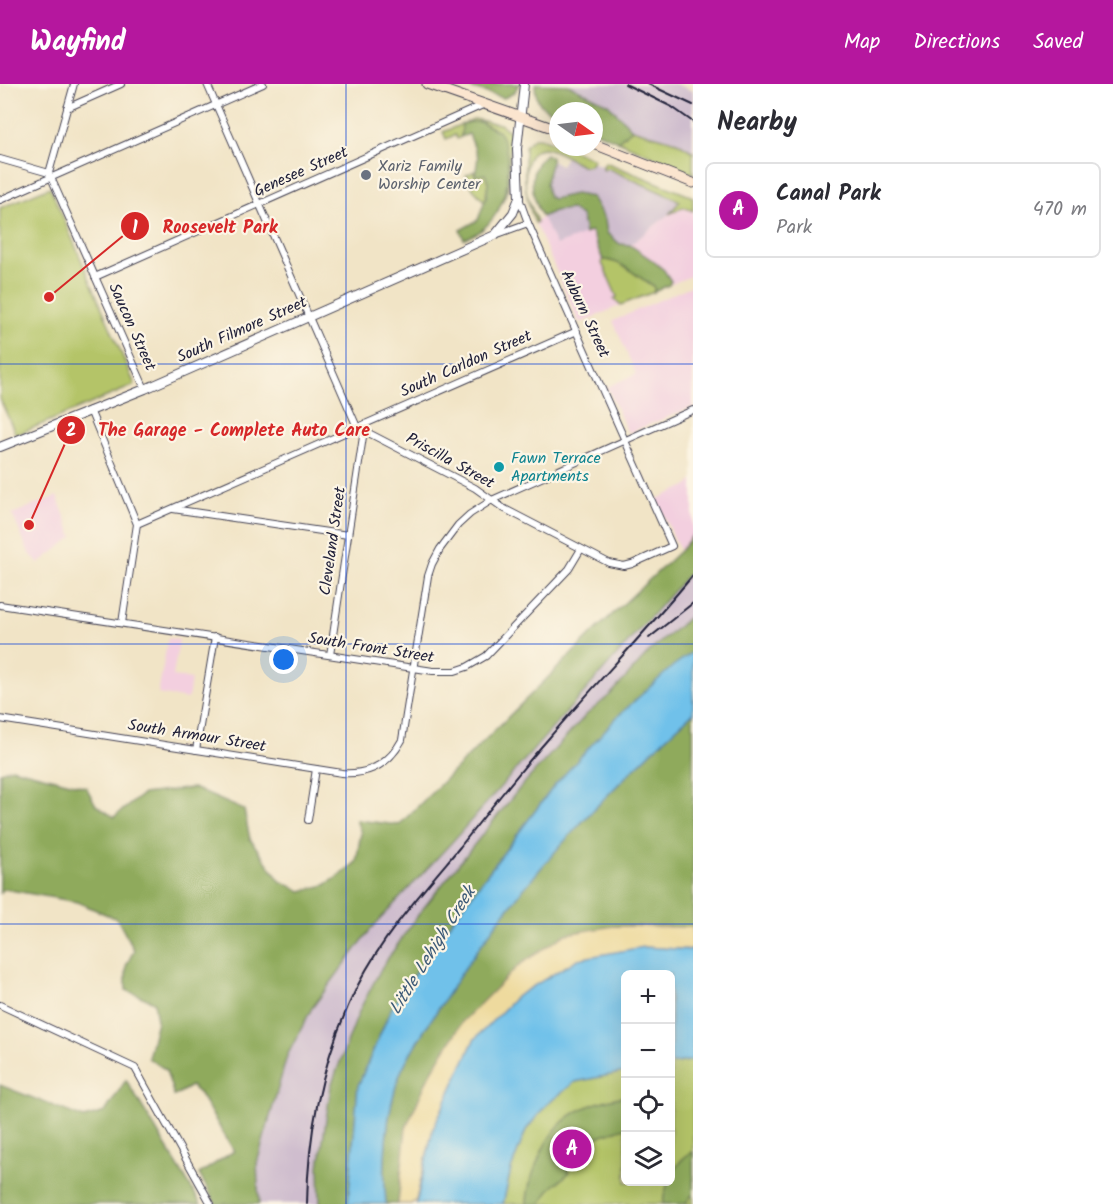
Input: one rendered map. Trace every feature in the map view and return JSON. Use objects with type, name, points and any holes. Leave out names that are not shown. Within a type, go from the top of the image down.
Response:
[{"type":"main road","points":[[427,84],[549,127]]},
{"type":"main road","points":[[603,148],[693,183]]},
{"type":"street","points":[[50,176],[74,84]]},
{"type":"street","points":[[67,108],[121,84]]},
{"type":"street","points":[[207,84],[308,317],[360,428]]},
{"type":"street","points":[[0,200],[263,84]]},
{"type":"street","name":"Auburn Street","points":[[524,84],[517,169],[519,198],[528,223],[672,546]]},
{"type":"street","name":"Genesee Street","points":[[95,277],[485,105]]},
{"type":"street","points":[[0,159],[50,176]]},
{"type":"street","name":"Saucon Street","points":[[50,176],[145,389]]},
{"type":"street","name":"South Filmore Street","points":[[495,235],[513,213],[519,198]]},
{"type":"street","name":"South Filmore Street","points":[[0,447],[145,389],[495,235],[528,223]]},
{"type":"street","name":"South Carldon Street","points":[[137,524],[577,331]]},
{"type":"street","points":[[90,410],[137,524],[122,623]]},
{"type":"street","points":[[413,668],[428,576],[440,549],[458,525],[492,500],[693,410]]},
{"type":"street","name":"Priscilla Street","points":[[360,428],[475,488],[503,508],[609,563],[624,566],[660,553],[672,546]]},
{"type":"street","name":"Cleveland Street","points":[[330,656],[348,535],[360,428]]},
{"type":"street","points":[[173,508],[348,535]]},
{"type":"street","name":"South Front Street","points":[[0,605],[433,672],[455,671],[486,656],[569,569],[581,549]]},
{"type":"street","points":[[196,750],[215,637]]},
{"type":"street","name":"South Armour Street","points":[[0,719],[357,774],[377,767],[386,761],[397,748],[405,731],[413,668]]},
{"type":"street","points":[[308,820],[316,769]]},
{"type":"street","points":[[0,1005],[135,1068],[211,1204]]},
{"type":"shaded area","points":[[568,84],[675,84],[693,91],[693,152],[677,142],[632,129],[608,104]]},
{"type":"shaded area","points":[[566,157],[584,166],[593,162],[603,166],[602,169],[607,168],[681,202],[630,245],[620,244],[607,233],[605,220],[575,194],[553,199],[549,197],[545,187],[546,174],[552,161],[561,165]]},
{"type":"shaded area","points":[[681,202],[693,208],[693,275],[669,285],[671,281],[664,270],[630,245]]},
{"type":"shaded area","points":[[570,209],[582,217],[585,234],[556,245],[542,217],[554,211]]},
{"type":"shaded area","points":[[542,217],[585,234],[591,231],[617,297],[614,298],[621,305],[579,322],[535,223]]},
{"type":"shaded area","points":[[693,285],[693,407],[628,433],[607,387],[636,374],[613,321]]},
{"type":"shaded area","points":[[693,480],[693,535],[680,551],[657,499],[689,485]]},
{"type":"shaded area","points":[[57,496],[73,537],[39,563],[29,553],[12,514]]},
{"type":"shaded area","points":[[693,568],[693,614],[650,651],[611,694],[586,715],[519,789],[421,911],[382,967],[360,1009],[331,1086],[319,1167],[320,1204],[259,1204],[257,1163],[287,1056],[312,1008],[371,929],[452,842]]},
{"type":"shaded area","points":[[168,638],[179,640],[173,676],[191,679],[188,699],[158,694]]},
{"type":"green space","points":[[456,84],[519,84],[514,93],[504,98]]},
{"type":"green space","points":[[535,84],[569,85],[608,104],[632,129],[618,141],[603,135],[603,102],[549,102],[549,110],[540,104],[536,96]]},
{"type":"green space","points":[[474,119],[500,124],[511,132],[508,189],[497,213],[506,191],[507,178],[499,132],[481,122],[463,124],[461,137],[457,139],[455,135],[446,139],[443,132]]},
{"type":"green space","points":[[481,122],[499,132],[504,143],[508,169],[504,195],[499,208],[484,228],[464,239],[460,230],[478,220],[487,194],[488,182],[485,174],[475,176],[478,157],[469,134],[461,137],[462,124]]},
{"type":"green space","points":[[632,129],[677,142],[693,152],[693,174],[618,141]]},
{"type":"green space","points":[[534,138],[549,141],[549,149],[541,148],[530,156],[526,172],[526,186],[525,146]]},
{"type":"green space","points":[[546,154],[551,157],[546,184],[549,197],[553,199],[575,194],[592,197],[605,220],[607,233],[620,244],[630,245],[664,270],[671,281],[669,285],[654,292],[654,286],[629,270],[617,263],[603,260],[591,231],[585,234],[582,217],[571,209],[554,211],[542,217],[535,201],[532,184],[539,160]]},
{"type":"green space","points":[[565,156],[587,156],[594,159],[590,165],[584,166]]},
{"type":"green space","points":[[605,162],[693,197],[693,211],[683,207],[669,214],[680,201],[607,168],[602,169]]},
{"type":"green space","points":[[474,171],[475,176],[485,174],[488,182],[485,202],[473,189],[466,175]]},
{"type":"green space","points":[[50,187],[135,385],[16,435],[0,399],[0,208]]},
{"type":"green space","points":[[527,196],[537,222],[535,223],[529,204]]},
{"type":"green space","points":[[603,260],[617,263],[629,270],[654,286],[654,292],[621,305],[614,299],[617,297],[602,263]]},
{"type":"green space","points":[[693,535],[693,568],[691,571],[452,842],[371,929],[312,1008],[287,1056],[257,1163],[259,1204],[216,1204],[199,1174],[234,1151],[200,1094],[191,1086],[174,1096],[166,1070],[148,1058],[157,1021],[154,1002],[126,990],[126,966],[134,950],[117,919],[77,902],[4,889],[0,893],[0,772],[12,768],[86,787],[96,805],[114,817],[143,794],[193,788],[244,810],[250,839],[280,881],[301,891],[325,885],[356,862],[361,833],[356,820],[399,825],[603,623],[680,551]]},
{"type":"green space","points":[[693,614],[693,652],[673,667],[554,786],[439,938],[391,1009],[358,1086],[348,1204],[320,1204],[319,1167],[331,1086],[360,1009],[382,967],[421,911],[519,789],[586,715],[611,694],[650,651]]},
{"type":"green space","points":[[693,713],[693,927],[614,926],[463,1021],[429,1076],[406,1128],[398,1204],[386,1204],[385,1155],[388,1121],[395,1089],[409,1055],[470,960],[528,884],[590,813]]},
{"type":"green space","points":[[693,1060],[693,1204],[503,1204],[511,1169],[526,1130],[546,1105],[575,1082],[621,1073],[621,1186],[675,1186],[675,1063]]},
{"type":"green space","points":[[126,1080],[201,1204],[0,1204],[0,1085],[84,1118],[105,1112]]},
{"type":"green space","points":[[621,1097],[621,1129],[602,1135],[579,1147],[567,1166],[569,1173],[549,1190],[541,1204],[527,1204],[529,1188],[537,1163],[551,1135],[570,1116],[609,1099]]},
{"type":"green space","points":[[693,1152],[693,1194],[685,1204],[663,1204],[668,1186],[675,1186],[675,1169],[687,1155]]},
{"type":"sand","points":[[614,926],[693,927],[693,950],[643,947],[474,1040],[433,1129],[416,1200],[411,1204],[398,1204],[406,1128],[429,1076],[463,1021],[519,965],[566,934]]},
{"type":"water","name":"Little Lehigh Creek","points":[[693,652],[693,713],[590,813],[558,848],[498,921],[470,960],[420,1036],[400,1074],[391,1104],[386,1138],[386,1204],[348,1204],[358,1086],[391,1009],[439,938],[554,786],[617,717],[673,666]]},
{"type":"water","points":[[643,947],[693,950],[693,1060],[675,1063],[675,970],[621,970],[621,1073],[575,1082],[546,1105],[526,1130],[511,1169],[503,1204],[416,1204],[433,1129],[474,1040],[517,996],[578,959]]},
{"type":"railway","points":[[625,84],[672,107],[693,122]]},
{"type":"railway","points":[[648,84],[693,105]]},
{"type":"railway","points":[[307,1204],[311,1147],[327,1064],[346,1011],[368,966],[405,913],[515,778],[693,575]]},
{"type":"railway","points":[[649,638],[693,603]]},
{"type":"place","name":"Xariz Family Worship Center","points":[[366,175]]},
{"type":"place","name":"Roosevelt Park","points":[[49,297]]},
{"type":"place","name":"Fawn Terrace Apartments","points":[[499,467]]},
{"type":"place","name":"The Garage - Complete Auto Care","points":[[29,525]]},
{"type":"place","name":"Canal Park","points":[[572,1149]]}]
